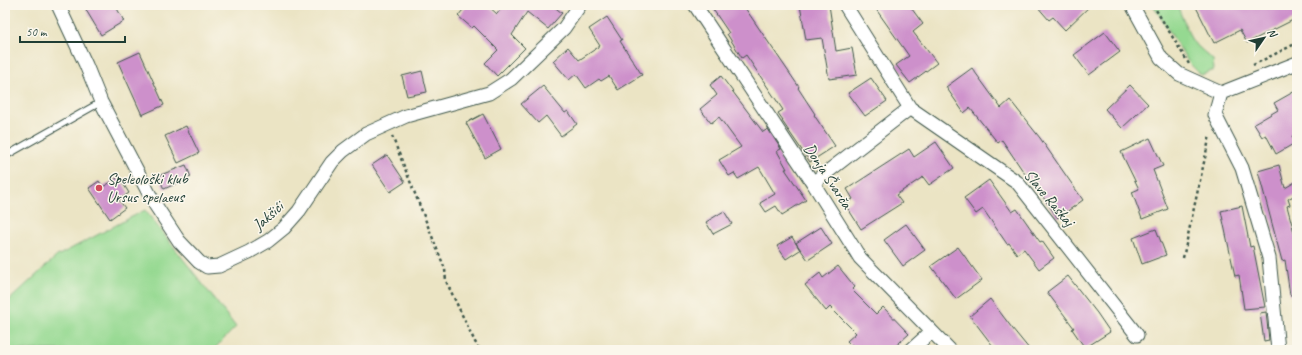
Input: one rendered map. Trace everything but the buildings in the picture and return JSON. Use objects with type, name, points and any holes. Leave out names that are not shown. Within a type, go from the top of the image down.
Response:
[{"type":"street","name":"Jakšići","points":[[58,5],[102,102],[154,203],[179,241],[199,262],[207,267],[219,266],[249,252],[268,241],[284,228],[299,211],[332,162],[343,151],[366,134],[413,114],[489,93],[511,79],[564,28],[580,5]]},
{"type":"street","name":"Donja Švarča","points":[[695,5],[860,258],[950,350]]},
{"type":"street","name":"Slave Raškaj","points":[[845,5],[910,108],[1017,182],[1137,335]]},
{"type":"street","points":[[1132,5],[1161,58],[1178,74],[1221,93],[1297,63]]},
{"type":"street","points":[[1221,93],[1214,114],[1242,168],[1269,258],[1278,350]]},
{"type":"street","points":[[813,184],[910,108]]},
{"type":"street","points":[[911,350],[931,332]]},
{"type":"lane","points":[[7,155],[102,102]]},
{"type":"path","points":[[1153,5],[1193,67]]},
{"type":"path","points":[[1248,67],[1297,43]]},
{"type":"path","points":[[1183,258],[1214,114]]},
{"type":"path","points":[[388,124],[445,269],[446,281],[480,350]]},
{"type":"green space","points":[[1153,5],[1179,5],[1179,10],[1192,41],[1213,60],[1214,70],[1201,75],[1189,63]]},
{"type":"green space","points":[[145,210],[236,327],[213,350],[5,350],[5,304],[57,256]]},
{"type":"place","name":"Speleološki klub Ursus spelaeus","points":[[99,188]]}]
